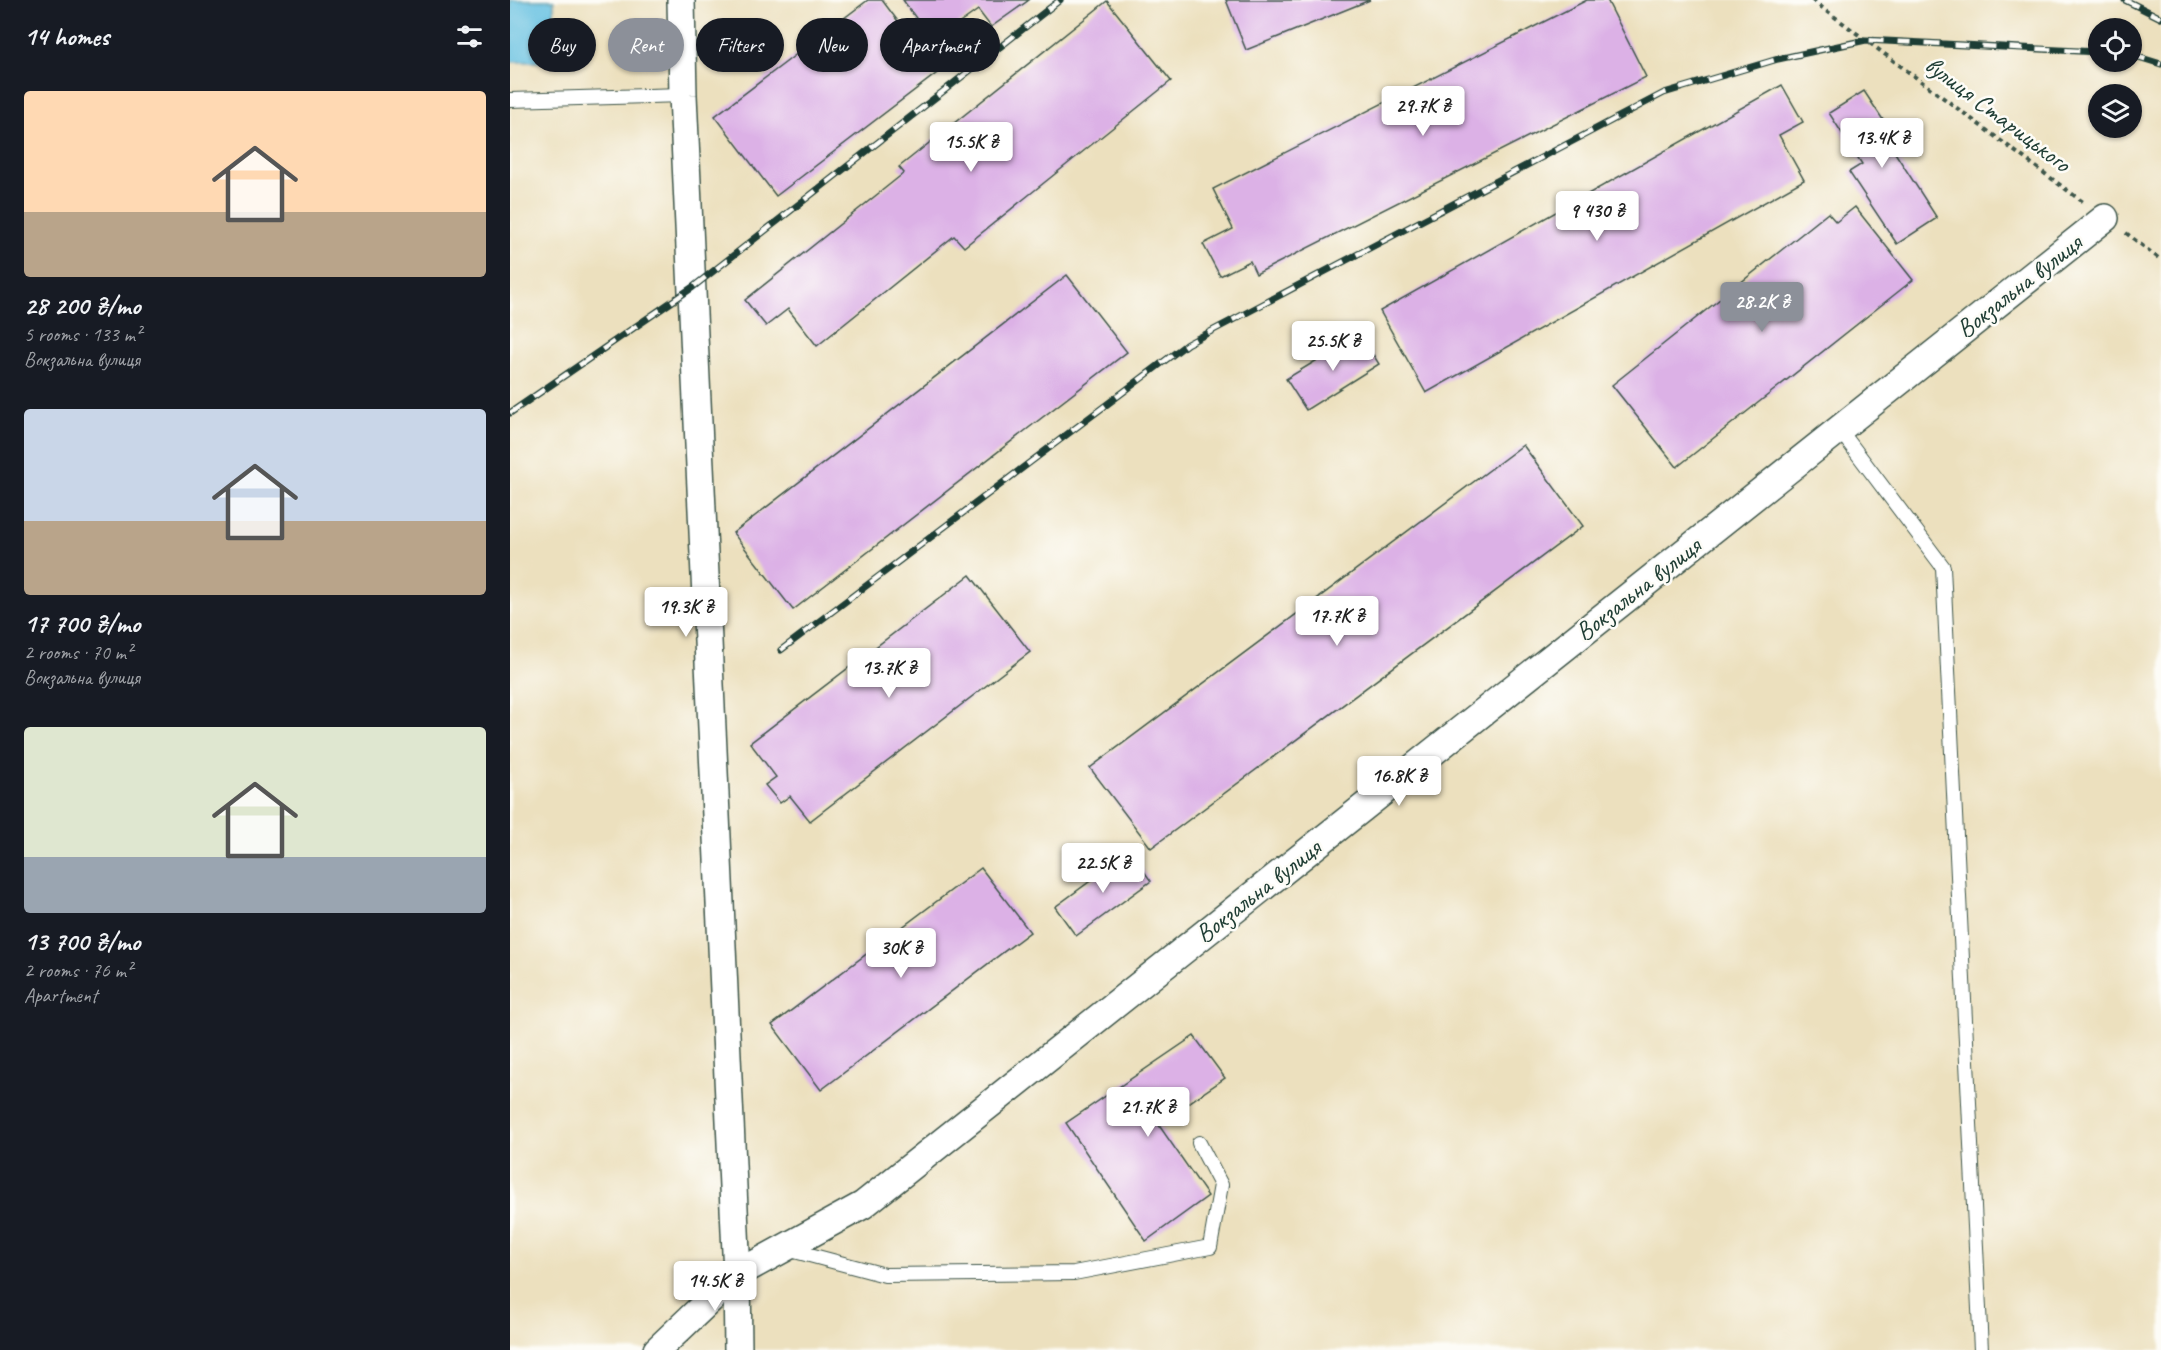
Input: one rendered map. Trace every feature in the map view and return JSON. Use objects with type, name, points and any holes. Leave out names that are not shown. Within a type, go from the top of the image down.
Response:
[{"type":"street","points":[[681,0],[682,95],[737,1274],[738,1350]]},
{"type":"street","name":"Вокзальна вулиця","points":[[657,1350],[737,1274],[863,1205],[2105,218]]},
{"type":"lane","points":[[510,100],[682,95]]},
{"type":"lane","points":[[1839,429],[1943,567],[1981,1350]]},
{"type":"lane","points":[[785,1248],[885,1275],[1074,1273],[1210,1247],[1221,1185],[1199,1143]]},
{"type":"path","name":"вулиця Старицького","points":[[1812,0],[2161,260]]},
{"type":"water","points":[[510,0],[554,0],[554,18],[528,18],[528,62],[510,62]]},
{"type":"building","points":[[868,0],[882,0],[896,18],[880,18],[880,72],[937,73],[776,196],[715,116],[773,72],[784,72],[784,64],[796,55],[796,72],[868,72],[868,18],[844,18]]},
{"type":"building","points":[[903,0],[1029,0],[1000,21],[1000,18],[984,18],[978,10],[967,18],[916,18]]},
{"type":"building","points":[[1226,0],[1370,0],[1246,50]]},
{"type":"building","points":[[1587,0],[1607,0],[1646,77],[1256,274],[1250,261],[1220,276],[1203,244],[1233,229],[1213,189]]},
{"type":"building","points":[[1107,1],[1171,81],[964,247],[954,236],[817,346],[788,309],[766,326],[745,300],[904,173],[899,167]]},
{"type":"building","points":[[1782,85],[1803,122],[1779,135],[1804,180],[1426,393],[1380,311]]},
{"type":"building","points":[[1864,91],[1897,141],[1890,145],[1937,218],[1897,244],[1849,172],[1862,164],[1829,113]]},
{"type":"building","points":[[1855,207],[1913,280],[1677,467],[1612,385],[1828,213],[1836,222]]},
{"type":"building","points":[[1067,275],[1127,352],[793,610],[733,533]]},
{"type":"building","points":[[1360,334],[1379,364],[1306,410],[1286,379]]},
{"type":"building","points":[[1523,445],[1583,526],[1151,848],[1090,768]]},
{"type":"building","points":[[970,575],[1030,652],[810,821],[790,796],[780,803],[765,785],[776,777],[750,743]]},
{"type":"building","points":[[1130,852],[1151,881],[1076,936],[1055,907]]},
{"type":"building","points":[[981,868],[1030,932],[821,1090],[772,1025]]},
{"type":"building","points":[[1194,1036],[1225,1078],[1158,1124],[1208,1196],[1146,1241],[1066,1123]]},
{"type":"railway","points":[[510,413],[693,287],[1060,0]]},
{"type":"railway","points":[[2125,0],[2161,18]]},
{"type":"railway","points":[[781,650],[1187,344],[1664,93],[1778,59],[1866,40],[2088,51]]},
{"type":"railway","points":[[2142,58],[2161,64]]}]
